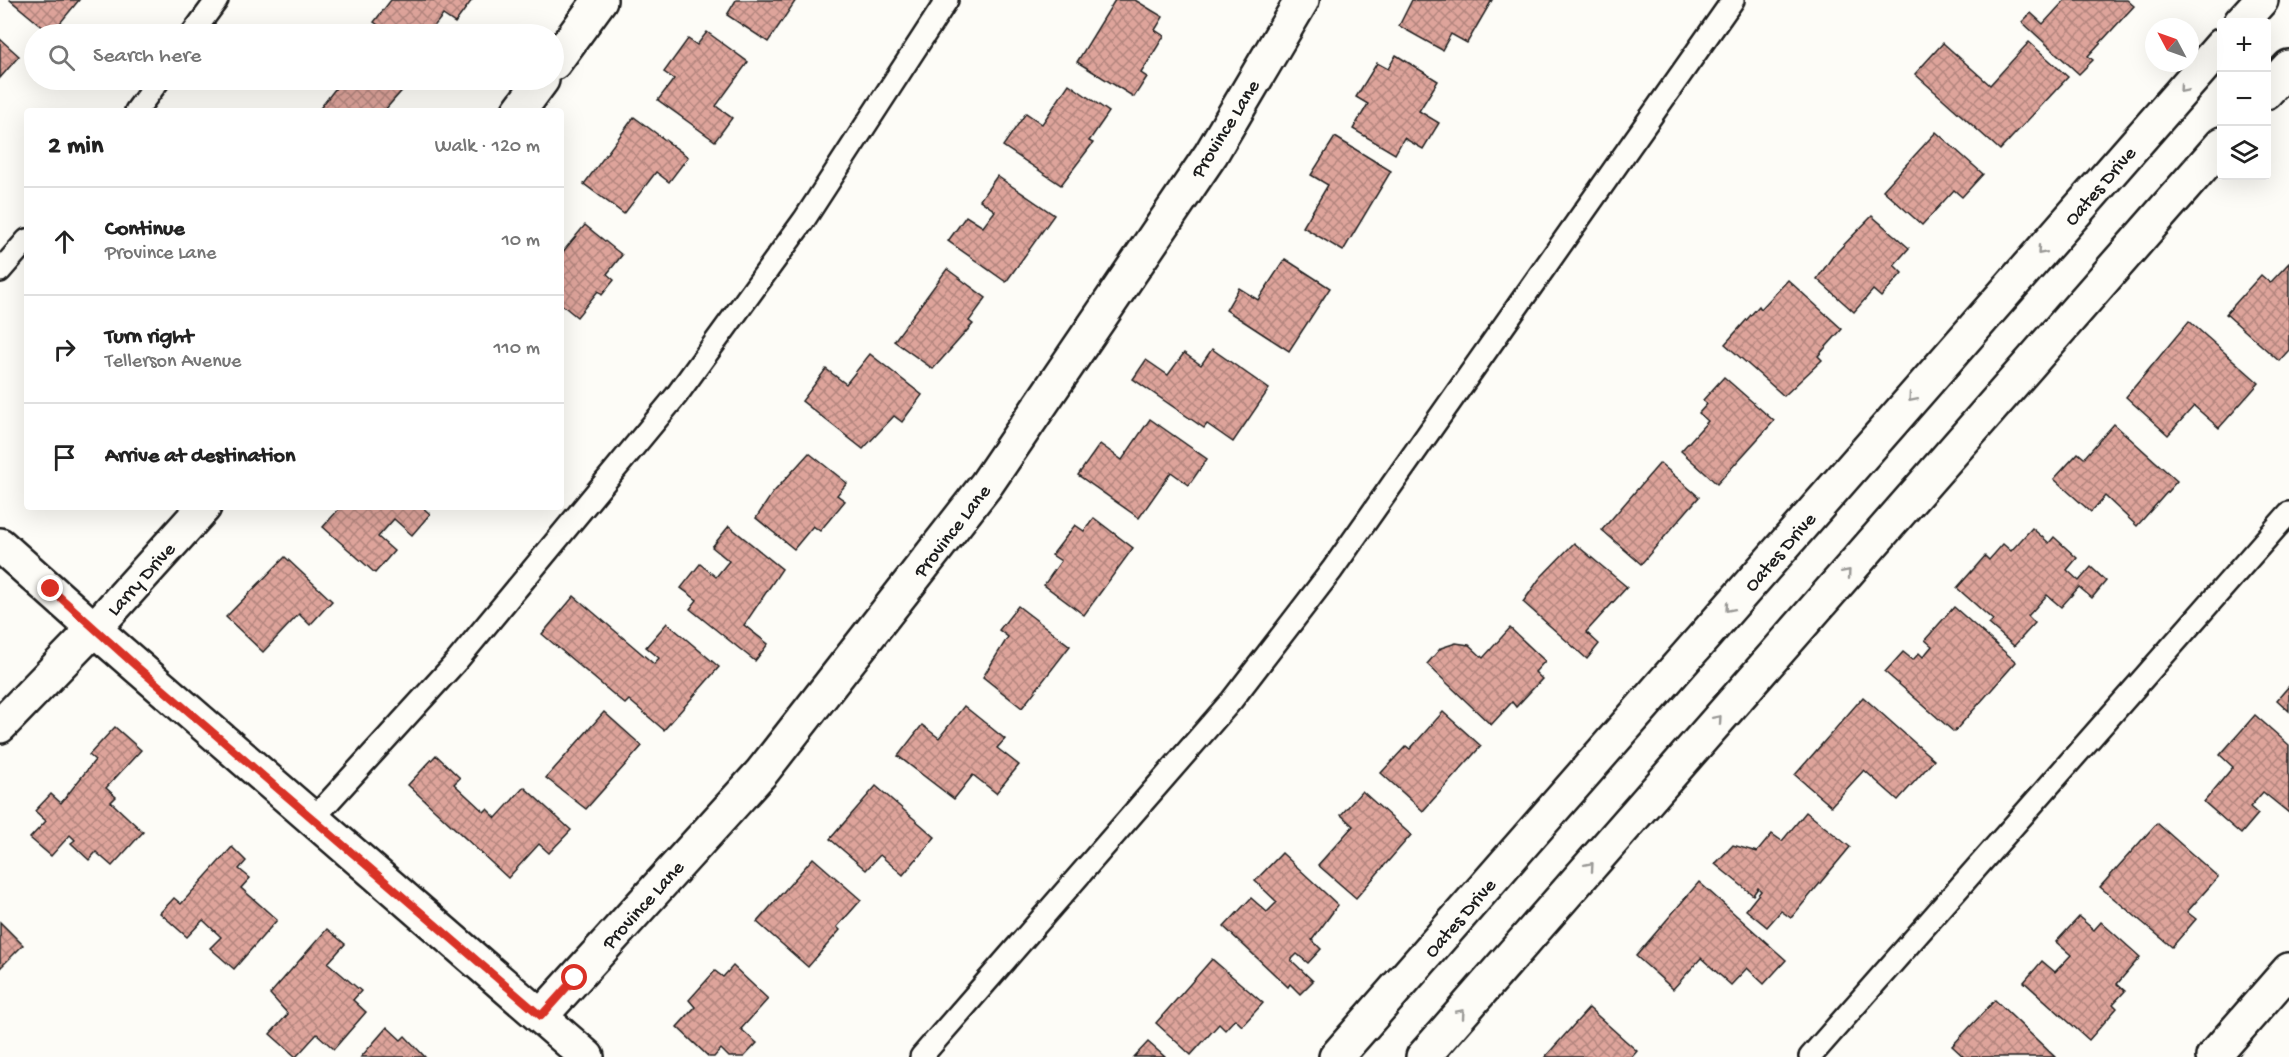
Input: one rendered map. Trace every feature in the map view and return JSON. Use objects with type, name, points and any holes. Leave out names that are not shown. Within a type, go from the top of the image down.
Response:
[{"type":"main road","points":[[564,49],[600,0]]},
{"type":"main road","name":"Province Lane","points":[[541,1016],[762,772],[986,485],[1210,154],[1302,0]]},
{"type":"main road","points":[[2245,18],[2261,0]]},
{"type":"main road","name":"Oates Drive","points":[[1336,1057],[2217,51]]},
{"type":"main road","points":[[2271,86],[2289,66]]},
{"type":"main road","points":[[521,108],[535,90]]},
{"type":"main road","points":[[1423,1057],[2217,150]]},
{"type":"main road","name":"Larry Drive","points":[[0,726],[94,629],[201,510]]},
{"type":"main road","points":[[0,545],[587,1057]]},
{"type":"main road","points":[[2213,1057],[2289,970]]},
{"type":"lane","points":[[200,24],[218,0]]},
{"type":"lane","points":[[313,819],[456,662],[676,396],[804,220],[947,0]]},
{"type":"lane","points":[[921,1057],[1232,700],[1332,570],[1733,0]]},
{"type":"lane","points":[[138,108],[152,90]]},
{"type":"lane","points":[[0,272],[24,244]]},
{"type":"lane","points":[[1810,1057],[2289,513]]},
{"type":"building","points":[[10,0],[79,0],[59,24],[39,24]]},
{"type":"building","points":[[391,0],[472,0],[455,23],[443,15],[436,24],[377,24],[374,22]]},
{"type":"building","points":[[736,0],[796,0],[768,42],[727,15]]},
{"type":"building","points":[[1115,0],[1135,0],[1163,17],[1155,30],[1164,36],[1141,73],[1147,77],[1134,97],[1077,62]]},
{"type":"building","points":[[1412,0],[1492,0],[1467,43],[1451,34],[1442,50],[1399,26]]},
{"type":"building","points":[[2065,0],[2127,0],[2134,6],[2088,56],[2093,60],[2079,74],[2022,22],[2031,13],[2043,24]]},
{"type":"building","points":[[707,32],[748,62],[716,106],[732,118],[715,141],[658,100],[674,79],[664,72],[688,39],[697,45]]},
{"type":"building","points":[[0,39],[19,56],[0,78]]},
{"type":"building","points":[[2029,42],[2068,77],[2000,150],[1915,74],[1943,43],[1990,85]]},
{"type":"building","points":[[1396,55],[1438,81],[1419,111],[1439,123],[1423,149],[1404,138],[1395,154],[1353,129],[1368,104],[1356,97],[1377,63],[1388,69]]},
{"type":"building","points":[[1069,84],[1109,112],[1089,141],[1093,143],[1061,185],[1003,146],[1026,113],[1042,124]]},
{"type":"building","points":[[334,90],[402,90],[387,108],[320,108]]},
{"type":"building","points":[[634,117],[688,157],[669,182],[656,172],[624,214],[584,184]]},
{"type":"building","points":[[1936,132],[1983,174],[1962,197],[1954,190],[1922,225],[1883,190]]},
{"type":"building","points":[[1335,137],[1391,171],[1343,251],[1303,227],[1328,185],[1311,175]]},
{"type":"building","points":[[997,176],[1054,215],[1006,282],[948,241],[966,216],[983,227],[995,211],[980,200]]},
{"type":"building","points":[[1872,216],[1909,248],[1894,265],[1902,273],[1881,297],[1873,290],[1854,312],[1817,279],[1833,256]]},
{"type":"building","points":[[585,225],[622,255],[607,274],[614,280],[602,295],[598,291],[577,317],[564,306],[564,250]]},
{"type":"building","points":[[1285,259],[1330,288],[1289,351],[1226,310],[1239,288],[1258,300]]},
{"type":"building","points":[[2289,263],[2289,350],[2279,361],[2226,314],[2261,275],[2270,283]]},
{"type":"building","points":[[947,269],[986,298],[969,321],[973,324],[933,369],[894,341]]},
{"type":"building","points":[[1788,280],[1842,329],[1818,356],[1822,360],[1784,396],[1725,344],[1759,306],[1761,309]]},
{"type":"building","points":[[2189,321],[2259,383],[2219,428],[2194,406],[2168,435],[2126,397]]},
{"type":"building","points":[[1212,349],[1269,389],[1233,442],[1207,424],[1204,428],[1133,379],[1146,360],[1168,375],[1184,353],[1201,365]]},
{"type":"building","points":[[870,354],[922,395],[902,422],[894,416],[863,449],[802,401],[826,369],[846,384]]},
{"type":"building","points":[[1724,377],[1774,421],[1717,484],[1681,451],[1708,421],[1699,413],[1707,404],[1703,400]]},
{"type":"building","points":[[1150,419],[1207,459],[1189,485],[1171,472],[1139,518],[1078,475],[1100,444],[1122,460]]},
{"type":"building","points":[[2114,424],[2177,481],[2137,526],[2105,496],[2091,512],[2054,479],[2078,453],[2084,458]]},
{"type":"building","points":[[809,453],[847,483],[837,495],[845,501],[820,531],[813,526],[794,549],[756,518],[772,494]]},
{"type":"building","points":[[1660,463],[1699,497],[1641,564],[1602,530]]},
{"type":"building","points":[[338,510],[425,510],[430,514],[412,535],[394,519],[378,537],[394,551],[375,573],[323,527]]},
{"type":"building","points":[[1094,518],[1133,548],[1084,615],[1044,585],[1061,561],[1052,555],[1075,525],[1084,531]]},
{"type":"building","points":[[729,526],[782,569],[744,625],[768,644],[755,661],[690,609],[697,600],[681,588],[700,564],[716,577],[729,561],[712,547]]},
{"type":"building","points":[[2032,528],[2049,543],[2054,537],[2077,558],[2067,570],[2079,581],[2091,567],[2106,581],[2092,598],[2079,587],[2061,607],[2047,595],[2028,616],[2035,623],[2014,646],[1989,624],[1993,620],[1957,588],[1985,556],[1989,560],[2003,544],[2011,551]]},
{"type":"building","points":[[1574,543],[1627,587],[1586,632],[1599,644],[1587,659],[1523,602],[1540,578]]},
{"type":"building","points":[[285,557],[332,601],[310,625],[299,614],[263,652],[226,617]]},
{"type":"building","points":[[574,596],[654,664],[659,658],[646,647],[667,623],[719,667],[664,730],[629,700],[625,704],[542,634]]},
{"type":"building","points":[[1018,606],[1070,646],[1022,708],[983,677],[1008,637],[999,630]]},
{"type":"building","points":[[1954,607],[2016,662],[1954,732],[1885,672],[1903,652],[1913,660],[1919,653],[1923,657],[1932,646],[1925,640]]},
{"type":"building","points":[[1510,628],[1545,661],[1535,672],[1542,679],[1516,707],[1512,702],[1491,725],[1427,664],[1441,648],[1456,643],[1469,645],[1483,658]]},
{"type":"building","points":[[2289,686],[2289,711],[2277,700]]},
{"type":"building","points":[[1863,697],[1934,760],[1898,800],[1864,770],[1831,806],[1795,775]]},
{"type":"building","points":[[964,706],[1005,739],[997,748],[1019,765],[996,793],[973,775],[954,799],[898,756],[922,725],[939,738]]},
{"type":"building","points":[[604,712],[642,746],[586,809],[546,778]]},
{"type":"building","points":[[1443,712],[1481,746],[1423,811],[1381,773],[1406,746],[1410,749]]},
{"type":"building","points":[[2255,715],[2289,745],[2289,813],[2263,792],[2250,807],[2258,814],[2241,834],[2204,802],[2233,767],[2220,755]]},
{"type":"building","points":[[115,727],[141,750],[106,788],[116,797],[111,802],[143,832],[112,866],[96,852],[89,860],[71,843],[75,840],[70,835],[51,856],[30,838],[46,821],[35,811],[51,794],[61,803],[95,760],[89,755]]},
{"type":"building","points":[[436,755],[460,778],[454,784],[484,812],[487,809],[496,818],[524,787],[571,830],[549,853],[539,844],[508,878],[408,785]]},
{"type":"building","points":[[876,786],[935,837],[903,875],[880,855],[866,870],[830,839]]},
{"type":"building","points":[[1362,791],[1411,835],[1356,898],[1318,865],[1353,826],[1341,815]]},
{"type":"building","points":[[1806,812],[1850,847],[1791,918],[1781,911],[1767,927],[1746,910],[1761,891],[1758,888],[1753,895],[1715,864],[1733,845],[1757,852],[1772,834],[1782,841]]},
{"type":"building","points":[[2157,823],[2218,877],[2187,912],[2196,919],[2172,947],[2100,887]]},
{"type":"building","points":[[232,847],[246,861],[239,869],[250,878],[241,888],[277,920],[234,969],[210,948],[221,937],[203,920],[187,937],[160,913],[174,898],[181,904]]},
{"type":"building","points":[[1282,853],[1338,905],[1312,940],[1321,949],[1308,963],[1297,954],[1291,960],[1313,981],[1300,994],[1290,984],[1288,987],[1224,927],[1251,898],[1267,912],[1277,902],[1255,881]]},
{"type":"building","points":[[813,858],[861,900],[837,927],[840,930],[808,967],[757,922]]},
{"type":"building","points":[[1699,882],[1786,960],[1764,984],[1747,968],[1731,985],[1701,958],[1673,989],[1636,956]]},
{"type":"building","points":[[2079,917],[2094,930],[2101,922],[2140,957],[2117,984],[2125,991],[2113,1004],[2117,1008],[2089,1040],[2024,982],[2042,961],[2055,972],[2071,955],[2056,942]]},
{"type":"building","points":[[0,922],[23,945],[0,968]]},
{"type":"building","points":[[327,929],[345,944],[328,963],[361,991],[353,1000],[366,1012],[334,1049],[317,1034],[296,1057],[270,1034],[288,1014],[270,994]]},
{"type":"building","points":[[1212,959],[1263,1003],[1242,1026],[1235,1019],[1225,1030],[1219,1024],[1191,1055],[1156,1023]]},
{"type":"building","points":[[733,966],[768,999],[741,1029],[757,1043],[744,1057],[729,1057],[721,1049],[714,1057],[709,1057],[677,1027],[695,1007],[689,1000],[715,971],[723,977]]},
{"type":"building","points":[[1995,1000],[2055,1057],[1964,1057],[1952,1046]]},
{"type":"building","points":[[1589,1008],[1637,1051],[1632,1057],[1545,1057]]},
{"type":"building","points":[[387,1027],[401,1040],[405,1036],[425,1057],[361,1057]]},
{"type":"building","points":[[1148,1042],[1165,1057],[1134,1057]]},
{"type":"route","points":[[51,589],[136,666],[541,1016],[575,978]]}]
